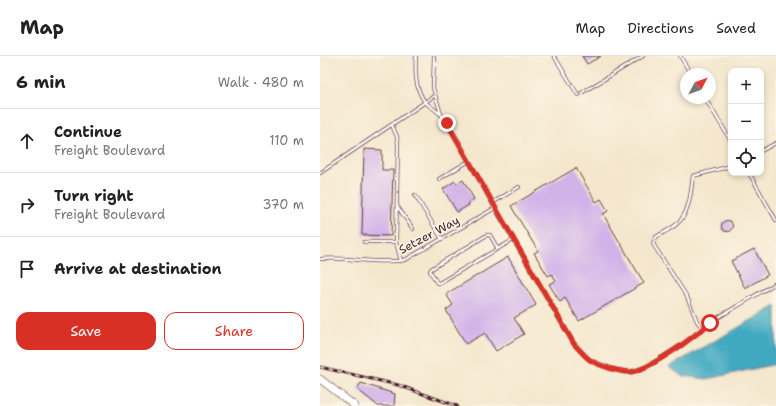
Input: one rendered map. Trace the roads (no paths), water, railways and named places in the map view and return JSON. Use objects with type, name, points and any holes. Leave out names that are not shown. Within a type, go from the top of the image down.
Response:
[{"type":"main road","points":[[320,379],[355,406]]},
{"type":"lane","points":[[416,56],[415,74],[417,85],[425,102],[441,114]]},
{"type":"lane","points":[[434,56],[433,88],[434,96],[441,114],[458,140],[513,240],[574,344],[590,360],[612,369],[630,372],[646,367],[682,345],[710,323],[776,283]]},
{"type":"lane","points":[[554,56],[578,95],[643,56]]},
{"type":"lane","points":[[680,56],[687,68]]},
{"type":"lane","points":[[320,173],[434,96]]},
{"type":"lane","points":[[709,104],[730,140]]},
{"type":"lane","points":[[392,125],[397,137],[398,145],[396,242],[401,261]]},
{"type":"lane","points":[[764,150],[776,142]]},
{"type":"lane","points":[[439,179],[469,161]]},
{"type":"lane","points":[[703,329],[697,321],[688,297],[653,244],[656,237],[680,222],[686,211],[693,176],[728,167]]},
{"type":"lane","points":[[751,176],[776,220]]},
{"type":"lane","points":[[492,203],[519,187]]},
{"type":"lane","points":[[415,195],[442,239]]},
{"type":"lane","points":[[397,205],[413,229]]},
{"type":"lane","name":"Setzer Way","points":[[320,259],[331,258],[391,262],[401,261],[415,255],[495,208]]},
{"type":"lane","points":[[498,249],[490,235],[487,235],[430,269],[430,272],[437,283],[439,283],[498,249],[513,240]]},
{"type":"lane","points":[[364,242],[396,242]]},
{"type":"water","points":[[776,306],[776,364],[707,379],[682,376],[669,367]]},
{"type":"railway","points":[[320,367],[398,385],[457,406]]}]
